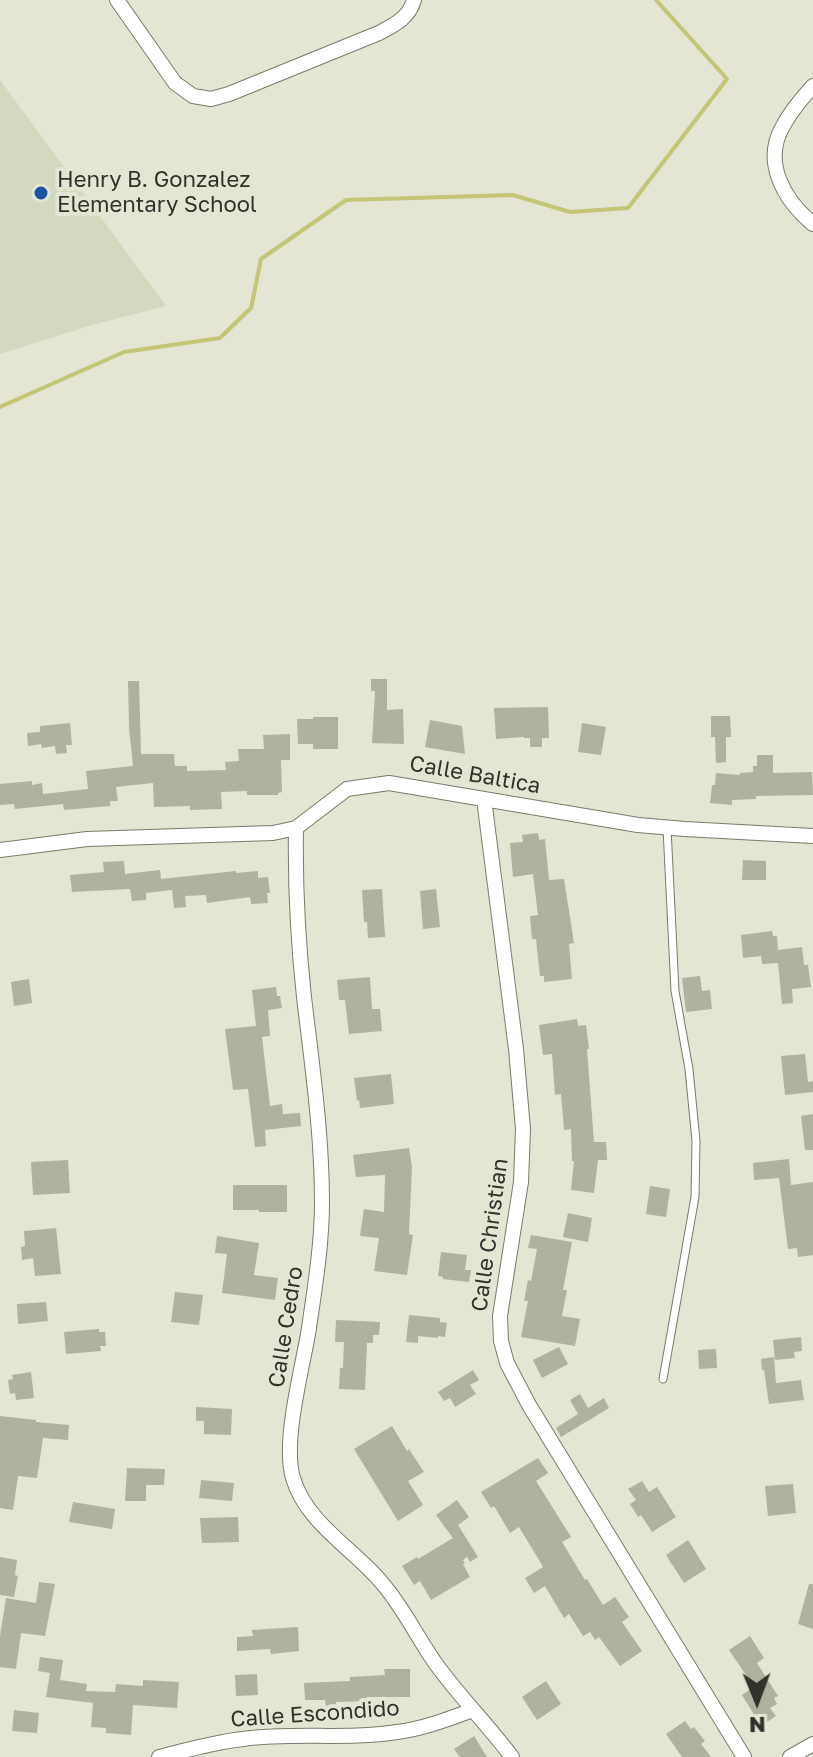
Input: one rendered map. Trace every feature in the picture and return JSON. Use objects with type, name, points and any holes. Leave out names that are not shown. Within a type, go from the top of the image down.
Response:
[{"type":"street","points":[[117,0],[175,83],[193,96],[211,99],[379,33],[401,21],[414,0]]},
{"type":"street","points":[[813,86],[782,127],[775,146],[775,169],[785,194],[813,224]]},
{"type":"street","name":"Calle Baltica","points":[[0,850],[87,839],[273,833],[296,828],[347,789],[389,783],[638,825],[813,836]]},
{"type":"street","name":"Calle Christian","points":[[484,799],[516,1049],[523,1129],[521,1182],[500,1316],[501,1341],[507,1363],[523,1394],[744,1757]]},
{"type":"street","name":"Calle Cedro","points":[[296,828],[297,904],[316,1095],[322,1201],[320,1244],[293,1422],[290,1460],[293,1479],[315,1516],[384,1585],[450,1684],[512,1757]]},
{"type":"street","name":"Calle Escondido","points":[[159,1757],[242,1739],[364,1736],[398,1732],[473,1710]]},
{"type":"street","points":[[790,1757],[813,1744]]},
{"type":"lane","points":[[663,1379],[695,1197],[696,1141],[689,1069],[675,991],[667,828]]},
{"type":"shaded area","name":"Henry B. Gonzalez Elementary School","points":[[0,80],[166,306],[0,354]]},
{"type":"building","points":[[371,679],[387,679],[387,710],[403,709],[404,744],[372,743],[375,691],[371,691]]},
{"type":"building","points":[[128,681],[139,681],[141,754],[174,754],[175,766],[187,766],[187,771],[226,770],[225,762],[239,761],[238,749],[264,749],[263,735],[290,734],[290,760],[281,760],[282,792],[278,795],[247,795],[247,791],[221,792],[222,809],[190,810],[190,806],[154,807],[153,783],[116,787],[118,801],[110,801],[110,806],[64,810],[63,804],[15,809],[14,804],[0,805],[0,784],[42,783],[43,794],[88,789],[86,771],[133,766]]},
{"type":"building","points":[[548,707],[549,738],[542,738],[542,747],[530,747],[530,738],[496,739],[494,708]]},
{"type":"building","points":[[711,716],[730,716],[731,737],[726,737],[726,762],[716,763]]},
{"type":"building","points":[[338,717],[338,749],[313,749],[313,744],[298,744],[297,719]]},
{"type":"building","points":[[430,720],[462,726],[465,754],[425,747]]},
{"type":"building","points":[[70,723],[72,745],[66,745],[67,753],[56,754],[55,746],[28,746],[27,733],[40,732],[40,726]]},
{"type":"building","points":[[582,723],[606,727],[601,755],[578,752]]},
{"type":"building","points":[[757,755],[773,755],[773,773],[812,772],[813,795],[756,796],[756,799],[732,800],[732,805],[710,803],[716,773],[740,775],[753,772],[753,766],[757,766]]},
{"type":"building","points":[[538,833],[539,840],[545,839],[549,880],[564,879],[574,943],[569,944],[572,979],[544,982],[544,976],[540,976],[530,916],[538,915],[533,874],[513,877],[510,843],[523,842],[522,835]]},
{"type":"building","points":[[743,860],[766,861],[766,880],[742,880]]},
{"type":"building","points":[[124,861],[125,874],[160,870],[161,879],[258,871],[258,878],[268,877],[268,903],[251,904],[250,897],[207,903],[206,895],[185,896],[186,907],[174,908],[172,890],[146,893],[146,900],[132,901],[130,889],[72,892],[70,875],[104,872],[103,862]]},
{"type":"building","points":[[382,889],[385,937],[368,938],[362,890]]},
{"type":"building","points":[[436,889],[440,927],[423,929],[420,891]]},
{"type":"building","points":[[772,931],[773,936],[777,936],[778,950],[802,947],[804,965],[808,965],[811,987],[792,989],[793,1003],[782,1004],[778,963],[762,964],[761,956],[743,958],[741,935]]},
{"type":"building","points":[[700,976],[702,991],[710,990],[712,1009],[686,1012],[682,978]]},
{"type":"building","points":[[370,977],[372,1009],[380,1009],[382,1031],[349,1034],[345,1000],[339,1000],[337,980]]},
{"type":"building","points":[[29,979],[32,1003],[14,1006],[11,982]]},
{"type":"building","points":[[276,987],[282,1008],[268,1010],[270,1036],[262,1037],[270,1106],[282,1104],[283,1114],[300,1113],[301,1126],[265,1130],[266,1146],[255,1147],[248,1089],[233,1090],[225,1029],[256,1026],[252,990]]},
{"type":"building","points":[[577,1019],[578,1026],[586,1025],[594,1142],[606,1142],[607,1160],[598,1160],[594,1193],[571,1190],[574,1161],[571,1129],[564,1130],[561,1094],[555,1095],[552,1054],[543,1055],[539,1025]]},
{"type":"building","points":[[805,1054],[808,1082],[813,1081],[813,1092],[785,1095],[781,1056]]},
{"type":"building","points":[[391,1074],[394,1104],[360,1108],[354,1078]]},
{"type":"building","points":[[813,1114],[813,1150],[805,1150],[801,1116]]},
{"type":"building","points":[[409,1148],[412,1167],[409,1234],[413,1235],[407,1275],[374,1271],[379,1238],[360,1236],[364,1209],[384,1212],[385,1175],[356,1177],[353,1155]]},
{"type":"building","points":[[789,1159],[791,1185],[813,1182],[813,1255],[798,1257],[797,1248],[788,1249],[779,1178],[754,1180],[753,1163]]},
{"type":"building","points":[[68,1160],[70,1193],[33,1195],[31,1162]]},
{"type":"building","points":[[233,1185],[287,1185],[287,1212],[233,1210]]},
{"type":"building","points":[[650,1186],[670,1189],[666,1217],[646,1214]]},
{"type":"building","points":[[568,1213],[592,1218],[588,1242],[563,1237]]},
{"type":"building","points":[[56,1228],[61,1274],[35,1276],[33,1258],[22,1260],[24,1231]]},
{"type":"building","points":[[531,1235],[572,1242],[563,1290],[567,1290],[562,1316],[580,1319],[575,1346],[521,1337],[528,1301],[524,1301],[537,1249],[528,1248]]},
{"type":"building","points":[[217,1236],[259,1243],[254,1275],[278,1278],[275,1300],[222,1293],[227,1254],[215,1253]]},
{"type":"building","points":[[441,1252],[467,1255],[465,1270],[471,1270],[469,1282],[438,1276]]},
{"type":"building","points":[[175,1292],[203,1295],[199,1325],[171,1322]]},
{"type":"building","points":[[46,1302],[48,1321],[18,1324],[17,1304]]},
{"type":"building","points":[[409,1315],[440,1318],[440,1322],[447,1323],[445,1337],[418,1336],[418,1343],[406,1342]]},
{"type":"building","points":[[336,1320],[380,1322],[379,1335],[373,1335],[373,1343],[367,1343],[365,1390],[339,1389],[344,1342],[335,1342]]},
{"type":"building","points":[[99,1329],[99,1332],[105,1332],[106,1346],[100,1346],[101,1351],[66,1354],[64,1332]]},
{"type":"building","points":[[801,1337],[802,1351],[794,1352],[795,1358],[775,1360],[773,1340]]},
{"type":"building","points":[[559,1347],[568,1364],[542,1378],[533,1360]]},
{"type":"building","points":[[716,1349],[717,1368],[699,1369],[698,1350]]},
{"type":"building","points":[[774,1357],[776,1383],[801,1380],[804,1400],[769,1404],[761,1359]]},
{"type":"building","points":[[473,1370],[479,1380],[470,1385],[476,1394],[455,1407],[450,1398],[444,1401],[438,1392]]},
{"type":"building","points":[[31,1372],[34,1398],[16,1400],[15,1393],[10,1394],[8,1380],[13,1379],[12,1375]]},
{"type":"building","points":[[580,1394],[588,1408],[604,1398],[609,1408],[561,1437],[556,1428],[578,1414],[570,1400]]},
{"type":"building","points":[[196,1407],[232,1409],[231,1435],[204,1434],[204,1421],[196,1421]]},
{"type":"building","points":[[0,1416],[69,1425],[68,1440],[43,1438],[37,1478],[18,1476],[13,1510],[0,1508]]},
{"type":"building","points":[[392,1426],[424,1472],[408,1481],[423,1505],[398,1521],[354,1449]]},
{"type":"building","points":[[538,1458],[548,1473],[536,1481],[571,1537],[562,1542],[603,1605],[615,1597],[629,1617],[622,1622],[642,1651],[620,1666],[599,1637],[595,1640],[590,1632],[583,1636],[569,1614],[564,1618],[545,1586],[534,1593],[525,1578],[543,1567],[519,1527],[510,1533],[494,1506],[491,1508],[481,1492]]},
{"type":"building","points":[[127,1468],[165,1469],[164,1485],[146,1485],[146,1501],[125,1501]]},
{"type":"building","points":[[201,1480],[234,1483],[232,1501],[199,1498]]},
{"type":"building","points":[[642,1481],[649,1492],[657,1487],[676,1517],[652,1532],[630,1504],[636,1500],[628,1489]]},
{"type":"building","points":[[793,1484],[796,1513],[768,1516],[765,1486]]},
{"type":"building","points":[[457,1500],[469,1517],[458,1525],[478,1557],[470,1562],[467,1557],[463,1560],[470,1577],[431,1600],[420,1581],[414,1585],[402,1566],[453,1538],[436,1515]]},
{"type":"building","points":[[73,1502],[115,1509],[112,1529],[69,1522]]},
{"type":"building","points":[[238,1517],[239,1542],[202,1543],[200,1518]]},
{"type":"building","points":[[688,1540],[706,1569],[684,1583],[666,1555]]},
{"type":"building","points":[[0,1557],[17,1560],[14,1597],[0,1595]]},
{"type":"building","points":[[39,1582],[55,1584],[45,1636],[21,1633],[16,1669],[0,1667],[0,1636],[6,1598],[36,1603]]},
{"type":"building","points":[[809,1584],[813,1584],[813,1629],[798,1624]]},
{"type":"building","points":[[298,1627],[299,1651],[271,1654],[270,1649],[237,1651],[237,1637],[253,1636],[252,1630]]},
{"type":"building","points":[[750,1636],[764,1658],[757,1663],[778,1696],[774,1698],[777,1704],[770,1708],[776,1716],[761,1726],[742,1695],[754,1687],[729,1650]]},
{"type":"building","points":[[40,1657],[63,1660],[60,1680],[87,1684],[86,1691],[115,1692],[116,1684],[143,1686],[143,1680],[179,1682],[177,1708],[133,1705],[131,1735],[106,1733],[106,1728],[91,1727],[93,1703],[46,1697],[50,1673],[38,1671]]},
{"type":"building","points":[[384,1669],[410,1669],[410,1697],[367,1697],[367,1701],[336,1702],[336,1705],[326,1706],[325,1700],[305,1700],[304,1683],[350,1681],[350,1677],[385,1675]]},
{"type":"building","points":[[257,1674],[258,1695],[236,1696],[235,1675]]},
{"type":"building","points":[[546,1681],[561,1704],[537,1720],[522,1697]]},
{"type":"building","points":[[14,1710],[39,1713],[37,1733],[12,1731]]},
{"type":"building","points":[[685,1721],[705,1741],[701,1744],[711,1757],[682,1757],[666,1734]]},
{"type":"building","points":[[474,1736],[487,1757],[460,1757],[454,1749]]},
{"type":"waterway","points":[[0,407],[124,352],[220,338],[251,308],[261,259],[346,200],[513,195],[570,212],[628,208],[727,79],[656,0]]},
{"type":"place","name":"Henry B. Gonzalez Elementary School","points":[[41,193]]}]
